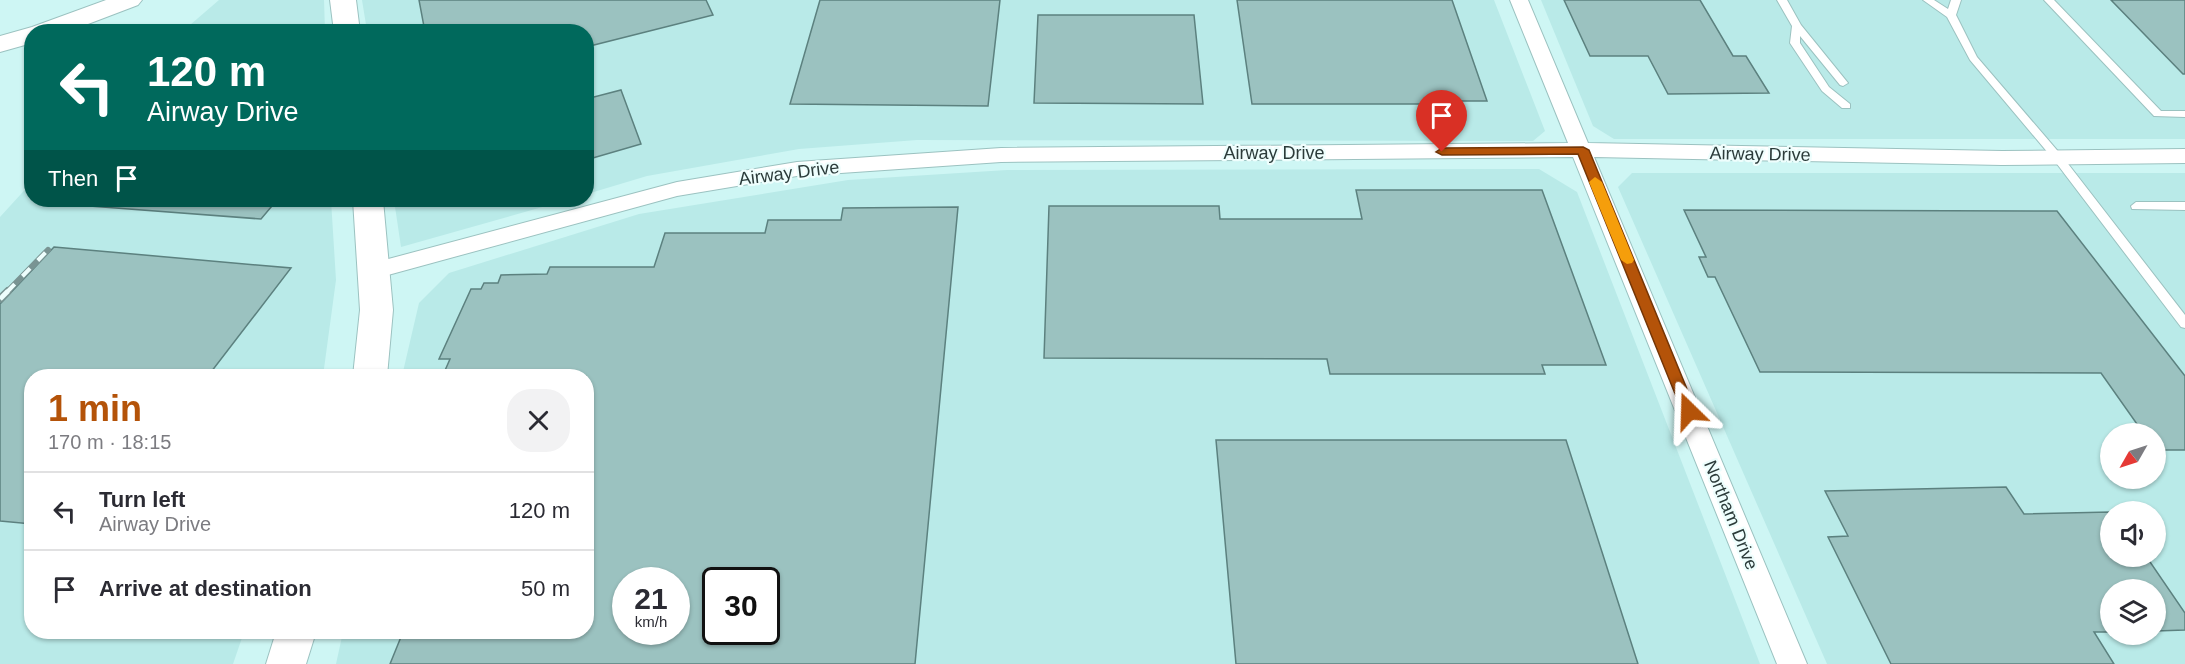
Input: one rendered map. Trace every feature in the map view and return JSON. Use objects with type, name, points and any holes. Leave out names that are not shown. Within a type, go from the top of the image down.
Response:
[{"type":"street","points":[[64,24],[129,0]]},
{"type":"street","points":[[343,0],[346,24]]},
{"type":"street","name":"Northam Drive","points":[[1520,0],[1792,664]]},
{"type":"street","points":[[0,44],[24,37]]},
{"type":"street","name":"Airway Drive","points":[[376,270],[677,189],[797,169],[1001,155],[1583,150],[2058,158],[2185,156]]},
{"type":"street","points":[[369,207],[378,309],[371,369]]},
{"type":"street","points":[[286,664],[294,639]]},
{"type":"lane","points":[[1782,0],[1797,26],[1843,83]]},
{"type":"lane","points":[[1928,0],[1951,15],[1973,58],[2058,158],[2185,324]]},
{"type":"lane","points":[[1951,15],[1956,0]]},
{"type":"lane","points":[[2049,0],[2158,114],[2185,114]]},
{"type":"lane","points":[[1797,26],[1795,43],[1825,89],[1846,106]]},
{"type":"lane","points":[[2136,206],[2185,206]]},
{"type":"shaded area","points":[[219,0],[324,0],[325,24],[191,24]]},
{"type":"shaded area","points":[[362,0],[1494,0],[1545,131],[1533,141],[917,140],[799,149],[647,176],[594,192],[594,24],[366,24]]},
{"type":"shaded area","points":[[1541,0],[2185,0],[2185,139],[1614,139],[1593,126]]},
{"type":"shaded area","points":[[1539,169],[1577,192],[1760,664],[336,664],[341,639],[594,639],[594,369],[404,369],[419,303],[449,273],[639,214],[848,180],[1007,170]]},
{"type":"shaded area","points":[[1632,173],[2185,173],[2185,664],[1827,664],[1618,187]]},
{"type":"shaded area","points":[[24,191],[24,207],[331,207],[336,280],[324,369],[24,369],[24,639],[242,639],[233,664],[0,664],[0,217]]},
{"type":"shaded area","points":[[395,207],[542,207],[401,247]]},
{"type":"building","points":[[419,0],[706,0],[713,15],[594,45],[594,24],[424,24]]},
{"type":"building","points":[[820,0],[1000,0],[988,106],[790,104]]},
{"type":"building","points":[[1237,0],[1452,0],[1487,101],[1456,101],[1457,104],[1252,104]]},
{"type":"building","points":[[1564,0],[1700,0],[1733,56],[1746,56],[1769,93],[1668,94],[1648,56],[1590,56]]},
{"type":"building","points":[[2111,0],[2185,0],[2185,74],[2183,74]]},
{"type":"building","points":[[1038,15],[1194,15],[1203,104],[1034,103]]},
{"type":"building","points":[[621,90],[641,144],[594,158],[594,97]]},
{"type":"building","points":[[1356,190],[1542,190],[1606,365],[1542,365],[1545,374],[1330,374],[1327,359],[1044,358],[1049,206],[1219,206],[1220,219],[1362,219]]},
{"type":"building","points":[[102,207],[271,207],[261,219]]},
{"type":"building","points":[[958,207],[915,664],[390,664],[400,639],[594,639],[594,369],[446,369],[450,359],[439,359],[471,289],[481,289],[484,283],[498,283],[501,275],[547,274],[550,267],[654,267],[665,233],[765,233],[768,220],[841,220],[843,208]]},
{"type":"building","points":[[1684,210],[2057,211],[2185,376],[2185,450],[2166,450],[2166,423],[2136,423],[2101,373],[1760,372],[1715,277],[1708,277],[1699,257],[1706,257]]},
{"type":"building","points":[[54,247],[291,268],[213,369],[24,369],[24,523],[0,521],[0,304]]},
{"type":"building","points":[[1216,440],[1566,440],[1638,664],[1236,664]]},
{"type":"building","points":[[2006,487],[2024,514],[2100,512],[2100,567],[2154,567],[2162,579],[2100,579],[2100,632],[2094,632],[2100,645],[2114,664],[1891,664],[1828,537],[1848,536],[1825,491]]},
{"type":"building","points":[[2166,585],[2185,613],[2185,630],[2166,631]]},
{"type":"railway","points":[[7,292],[48,250]]},
{"type":"railway","points":[[0,299],[7,292]]},
{"type":"slow traffic","points":[[1595,182],[1627,260]]},
{"type":"route","points":[[1442,152],[1583,150],[1689,411]]}]
